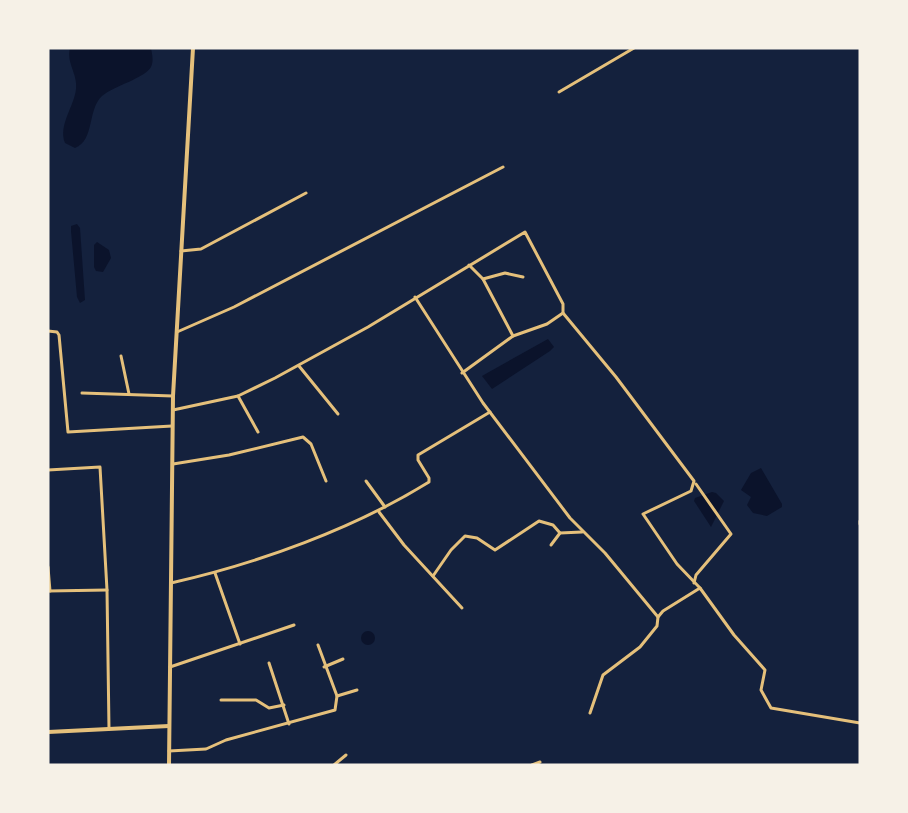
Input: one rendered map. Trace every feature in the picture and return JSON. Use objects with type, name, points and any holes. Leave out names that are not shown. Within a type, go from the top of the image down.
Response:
[{"type":"street","points":[[169,765],[173,396],[193,48]]},
{"type":"street","points":[[559,92],[634,48]]},
{"type":"street","points":[[177,332],[234,307],[503,168]]},
{"type":"street","points":[[181,251],[201,249],[306,193]]},
{"type":"street","points":[[173,410],[238,396],[299,366],[525,232],[563,304],[563,313],[616,378],[731,534],[696,575],[694,583]]},
{"type":"street","points":[[469,265],[483,279],[513,336]]},
{"type":"street","points":[[483,279],[505,273],[523,277]]},
{"type":"street","points":[[415,297],[462,373],[490,412],[582,532],[605,553],[658,617]]},
{"type":"street","points":[[462,373],[513,336],[547,324],[563,313]]},
{"type":"street","points":[[48,331],[57,332],[59,335],[68,432],[172,426]]},
{"type":"street","points":[[121,356],[129,394]]},
{"type":"street","points":[[299,366],[338,414]]},
{"type":"street","points":[[82,393],[173,396]]},
{"type":"street","points":[[238,396],[258,432]]},
{"type":"street","points":[[171,583],[215,573],[379,511],[429,482],[418,460],[418,455],[490,412]]},
{"type":"street","points":[[171,464],[229,455],[303,437],[311,444],[326,481]]},
{"type":"street","points":[[48,470],[100,467],[107,590],[109,729]]},
{"type":"street","points":[[366,481],[386,507]]},
{"type":"street","points":[[694,481],[691,491],[643,514],[677,564],[700,588],[734,634],[765,670],[760,686],[764,699],[771,708],[860,723]]},
{"type":"street","points":[[379,511],[404,546],[462,608]]},
{"type":"street","points":[[433,576],[451,550],[465,536],[477,538],[495,550],[539,521],[553,525],[560,533]]},
{"type":"street","points":[[560,533],[582,532]]},
{"type":"street","points":[[551,545],[560,533]]},
{"type":"street","points":[[48,567],[49,591],[107,590]]},
{"type":"street","points":[[215,573],[240,644]]},
{"type":"street","points":[[590,713],[603,675],[640,647],[657,626],[658,617],[663,611],[700,588]]},
{"type":"street","points":[[170,668],[294,625]]},
{"type":"street","points":[[169,752],[206,749],[226,740],[335,710],[337,696],[324,667],[318,645]]},
{"type":"street","points":[[324,667],[343,659]]},
{"type":"street","points":[[269,663],[289,724]]},
{"type":"street","points":[[337,696],[357,690]]},
{"type":"street","points":[[221,700],[256,700],[270,708],[284,705]]},
{"type":"street","points":[[48,732],[169,726]]},
{"type":"street","points":[[334,765],[346,755]]},
{"type":"street","points":[[532,765],[540,762]]},
{"type":"water","points":[[70,48],[151,48],[152,58],[152,65],[148,71],[102,96],[94,109],[86,138],[75,148],[65,143],[63,136],[76,89]]},
{"type":"water","points":[[77,224],[80,228],[85,300],[80,303],[77,297],[71,231],[71,226]]},
{"type":"water","points":[[97,242],[109,250],[111,258],[103,272],[96,271],[94,267],[94,245]]},
{"type":"water","points":[[548,339],[554,347],[550,351],[492,389],[482,376],[489,372]]},
{"type":"water","points":[[761,468],[782,504],[782,507],[767,516],[753,513],[747,505],[751,497],[741,490],[751,473]]},
{"type":"water","points":[[712,492],[724,501],[711,527],[694,501],[695,498]]},
{"type":"water","points":[[365,631],[371,631],[375,638],[371,645],[365,645],[361,641],[361,635]]}]
